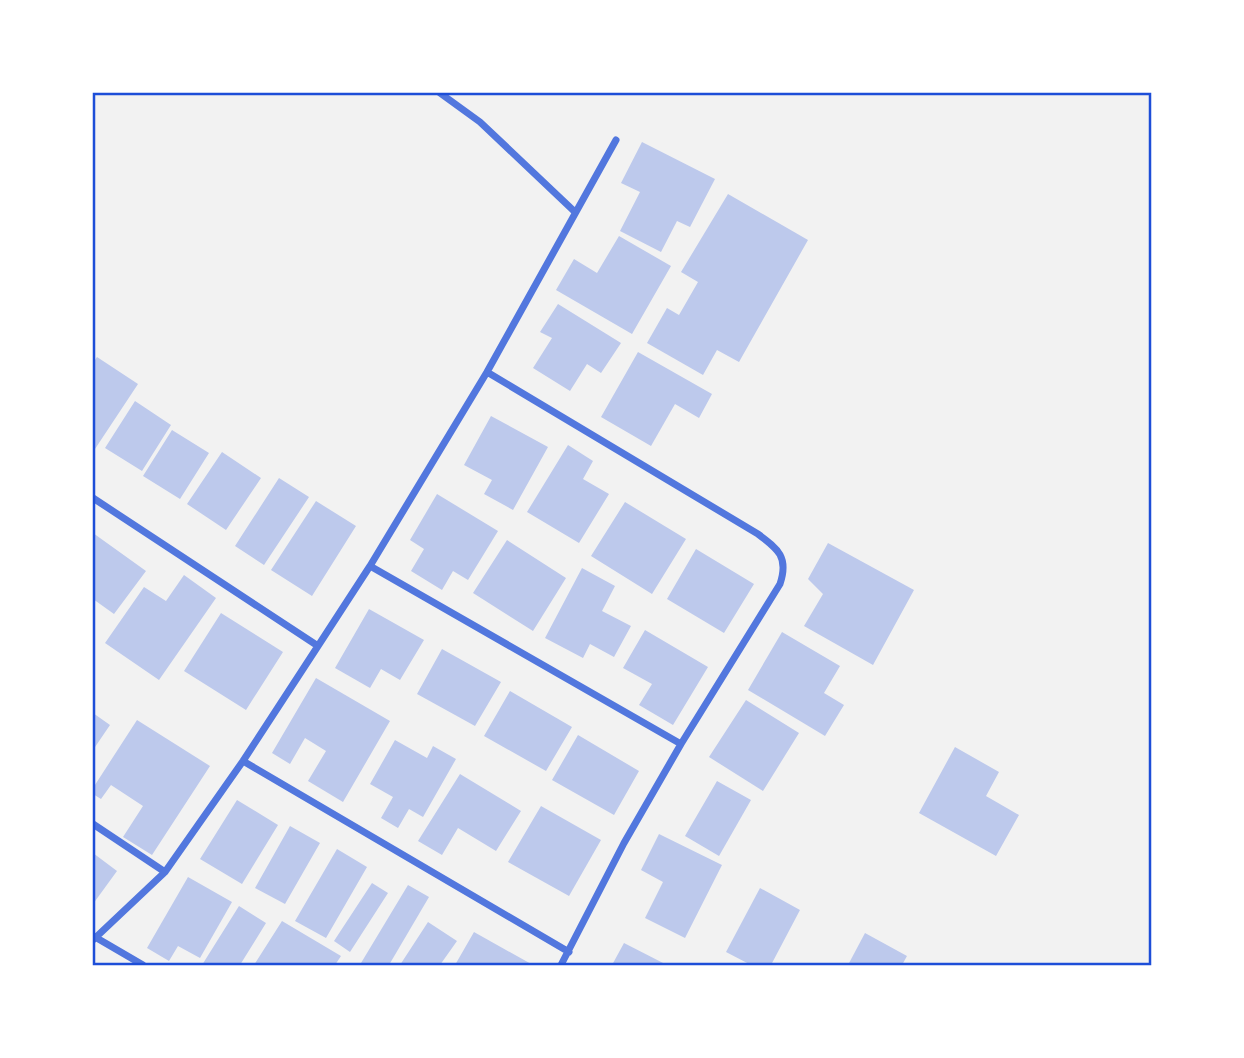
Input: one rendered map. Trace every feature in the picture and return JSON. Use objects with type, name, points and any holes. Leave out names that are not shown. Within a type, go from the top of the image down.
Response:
[{"type":"street","points":[[440,93],[480,122],[575,212]]},
{"type":"street","points":[[143,965],[94,939],[165,872],[243,761],[370,566],[487,372],[616,140]]},
{"type":"street","points":[[487,372],[758,534],[782,556],[783,573],[780,584],[681,744],[561,965]]},
{"type":"street","points":[[93,498],[318,646]]},
{"type":"street","points":[[370,566],[681,744]]},
{"type":"street","points":[[243,761],[569,952]]},
{"type":"street","points":[[93,824],[165,872]]},
{"type":"building","points":[[642,142],[715,179],[690,227],[677,221],[661,252],[620,231],[640,192],[621,183]]},
{"type":"building","points":[[728,194],[808,240],[739,362],[717,350],[703,375],[647,343],[667,308],[679,315],[698,282],[681,272]]},
{"type":"building","points":[[619,236],[671,266],[632,334],[556,290],[574,259],[597,273]]},
{"type":"building","points":[[558,304],[621,343],[601,373],[587,364],[570,391],[533,368],[552,338],[540,332]]},
{"type":"building","points":[[638,352],[712,394],[699,418],[675,404],[651,446],[601,417]]},
{"type":"building","points":[[97,357],[138,384],[93,452],[93,363]]},
{"type":"building","points":[[135,401],[171,425],[142,471],[105,448]]},
{"type":"building","points":[[491,416],[548,447],[513,510],[484,494],[492,480],[464,465]]},
{"type":"building","points":[[172,430],[209,453],[180,499],[143,476]]},
{"type":"building","points":[[568,445],[593,461],[583,479],[609,494],[579,543],[527,512]]},
{"type":"building","points":[[222,452],[261,478],[226,530],[187,504]]},
{"type":"building","points":[[279,478],[309,497],[264,565],[235,546]]},
{"type":"building","points":[[437,494],[498,531],[468,580],[453,571],[442,590],[411,571],[424,549],[410,540]]},
{"type":"building","points":[[316,501],[356,526],[312,596],[271,570]]},
{"type":"building","points":[[625,502],[686,539],[652,594],[591,556]]},
{"type":"building","points":[[93,533],[146,571],[114,614],[93,599]]},
{"type":"building","points":[[507,540],[566,578],[533,631],[473,593]]},
{"type":"building","points":[[828,543],[914,590],[873,665],[804,626],[823,594],[808,579]]},
{"type":"building","points":[[696,549],[754,584],[724,633],[667,599]]},
{"type":"building","points":[[582,568],[615,586],[602,611],[631,626],[614,657],[590,644],[583,658],[545,638]]},
{"type":"building","points":[[184,575],[216,598],[159,680],[105,643],[144,587],[166,601]]},
{"type":"building","points":[[369,609],[424,640],[400,680],[381,669],[370,688],[335,668]]},
{"type":"building","points":[[221,613],[283,652],[246,710],[184,671]]},
{"type":"building","points":[[645,630],[708,667],[673,725],[639,705],[652,684],[623,668]]},
{"type":"building","points":[[782,632],[840,666],[824,693],[844,705],[825,736],[748,690]]},
{"type":"building","points":[[442,649],[501,682],[475,726],[417,694]]},
{"type":"building","points":[[316,678],[390,721],[343,802],[308,781],[326,751],[305,738],[290,764],[272,753]]},
{"type":"building","points":[[510,691],[572,727],[546,771],[484,736]]},
{"type":"building","points":[[746,700],[799,733],[763,791],[709,757]]},
{"type":"building","points":[[93,713],[110,725],[93,750]]},
{"type":"building","points":[[137,720],[210,766],[152,855],[123,837],[143,806],[111,785],[101,799],[93,794],[93,788]]},
{"type":"building","points":[[578,735],[639,771],[614,815],[552,780]]},
{"type":"building","points":[[395,740],[427,758],[433,746],[456,759],[423,817],[409,809],[398,828],[381,818],[393,797],[370,784]]},
{"type":"building","points":[[955,747],[999,772],[986,796],[1019,815],[996,856],[919,813]]},
{"type":"building","points":[[460,774],[521,811],[496,851],[458,828],[442,855],[418,841]]},
{"type":"building","points":[[717,781],[751,800],[719,856],[685,836]]},
{"type":"building","points":[[237,800],[278,825],[242,884],[200,859]]},
{"type":"building","points":[[541,806],[601,840],[569,896],[508,862]]},
{"type":"building","points":[[290,826],[320,843],[285,904],[255,888]]},
{"type":"building","points":[[659,834],[722,865],[685,938],[645,918],[663,882],[641,870]]},
{"type":"building","points":[[337,849],[367,867],[326,938],[295,921]]},
{"type":"building","points":[[93,853],[117,871],[93,904]]},
{"type":"building","points":[[188,877],[232,902],[200,958],[178,946],[169,961],[147,948]]},
{"type":"building","points":[[372,883],[388,893],[350,952],[334,941]]},
{"type":"building","points":[[408,885],[429,897],[389,965],[361,963]]},
{"type":"building","points":[[760,888],[800,910],[771,965],[751,965],[726,952]]},
{"type":"building","points":[[239,906],[266,923],[240,965],[202,965]]},
{"type":"building","points":[[282,921],[341,956],[335,965],[254,965]]},
{"type":"building","points":[[428,922],[457,941],[440,965],[400,965]]},
{"type":"building","points":[[474,932],[533,965],[455,965]]},
{"type":"building","points":[[865,933],[907,956],[902,965],[848,965]]},
{"type":"building","points":[[624,943],[667,965],[612,965]]}]
